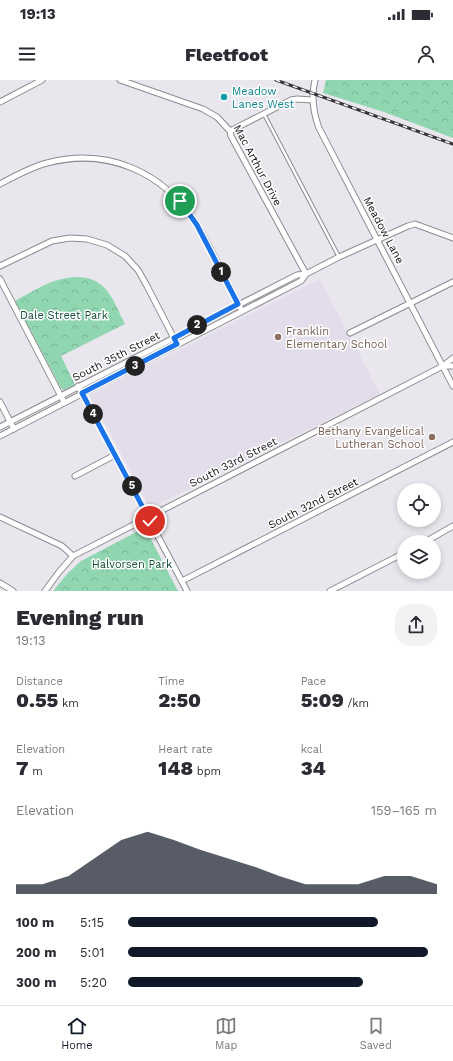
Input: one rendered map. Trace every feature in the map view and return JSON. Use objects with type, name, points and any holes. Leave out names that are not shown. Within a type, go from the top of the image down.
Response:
[{"type":"street","points":[[0,102],[42,80]]},
{"type":"street","name":"Mac Arthur Drive","points":[[120,80],[203,109],[217,116],[230,131],[231,136],[306,274]]},
{"type":"street","name":"Meadow Lane","points":[[315,80],[312,100],[314,115],[319,128],[453,386]]},
{"type":"street","points":[[230,131],[297,99],[312,100]]},
{"type":"street","points":[[0,184],[46,163],[68,159],[88,158],[111,161],[130,167],[150,177],[166,188],[180,201],[197,225],[242,311]]},
{"type":"street","name":"South 35th Street","points":[[0,427],[238,304],[297,275],[306,274],[339,257],[408,226],[415,224],[453,238]]},
{"type":"street","points":[[0,266],[52,241],[70,238],[87,239],[107,245],[125,256],[138,270],[177,344]]},
{"type":"street","name":"South 35th Street","points":[[0,436],[177,344],[301,282],[306,274]]},
{"type":"street","points":[[0,279],[64,402]]},
{"type":"street","points":[[350,333],[453,282]]},
{"type":"street","name":"South 33rd Street","points":[[45,591],[73,556],[443,366],[453,358]]},
{"type":"street","points":[[443,366],[453,366]]},
{"type":"street","points":[[78,386],[187,591]]},
{"type":"street","points":[[0,402],[14,429]]},
{"type":"street","name":"South 32nd Street","points":[[182,581],[453,442]]},
{"type":"street","points":[[75,476],[115,455]]},
{"type":"street","points":[[0,517],[62,546],[73,556]]},
{"type":"street","points":[[437,535],[453,526]]},
{"type":"street","points":[[330,591],[397,557]]},
{"type":"street","points":[[0,583],[13,591]]},
{"type":"lane","points":[[264,114],[339,257]]},
{"type":"shaded area","name":"Franklin Elementary School","points":[[320,279],[380,394],[150,508],[90,395]]},
{"type":"green space","points":[[326,80],[453,80],[453,138],[384,112],[323,93]]},
{"type":"green space","name":"Dale Street Park","points":[[78,277],[88,278],[103,286],[113,299],[125,324],[61,356],[75,385],[64,390],[61,388],[15,301],[52,282],[60,279]]},
{"type":"green space","name":"Halvorsen Park","points":[[142,529],[146,530],[178,591],[53,591],[67,574],[81,561]]},
{"type":"railway","points":[[276,80],[453,144]]},
{"type":"place","name":"Meadow Lanes West","points":[[224,97]]},
{"type":"place","name":"Franklin Elementary School","points":[[278,337]]},
{"type":"place","name":"Bethany Evangelical Lutheran School","points":[[432,437]]},
{"type":"route","points":[[150,521],[82,393],[177,344],[174,338],[238,304],[197,225],[180,201]]}]
